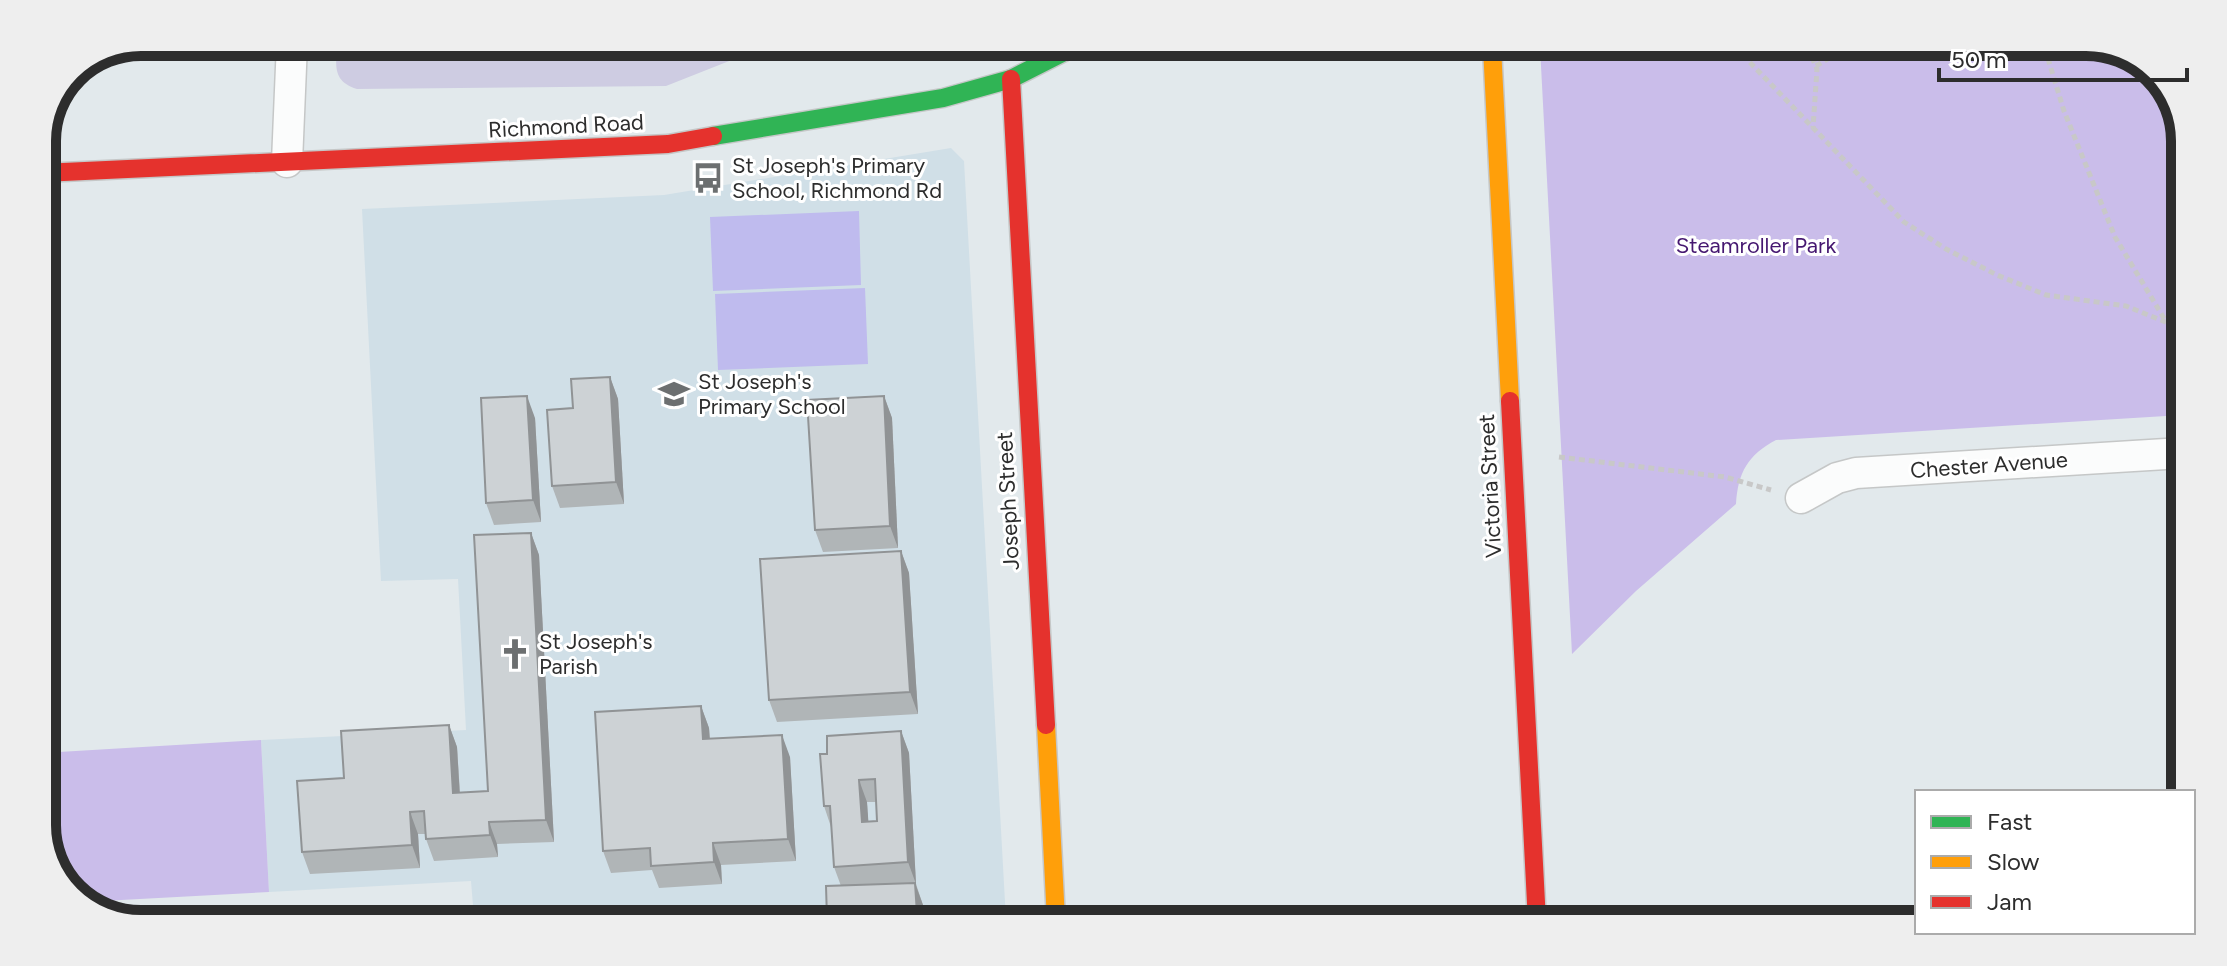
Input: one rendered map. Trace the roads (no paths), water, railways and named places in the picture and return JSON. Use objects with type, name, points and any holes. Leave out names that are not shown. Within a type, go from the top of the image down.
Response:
[{"type":"street","points":[[287,162],[291,56]]},
{"type":"street","name":"Richmond Road","points":[[56,172],[668,144],[929,101],[1011,79],[1056,56]]},
{"type":"street","name":"Victoria Street","points":[[1492,56],[1536,910]]},
{"type":"street","name":"Joseph Street","points":[[1011,79],[1055,910]]},
{"type":"street","name":"Chester Avenue","points":[[1801,498],[1837,478],[1856,473],[2171,454]]},
{"type":"place","name":"St Joseph's Primary School, Richmond Rd","points":[[708,178]]},
{"type":"place","name":"St Joseph's Primary School","points":[[674,394]]},
{"type":"place","name":"St Joseph's Parish","points":[[515,654]]},
{"type":"park label","name":"Steamroller Park","points":[[1756,245]]}]
